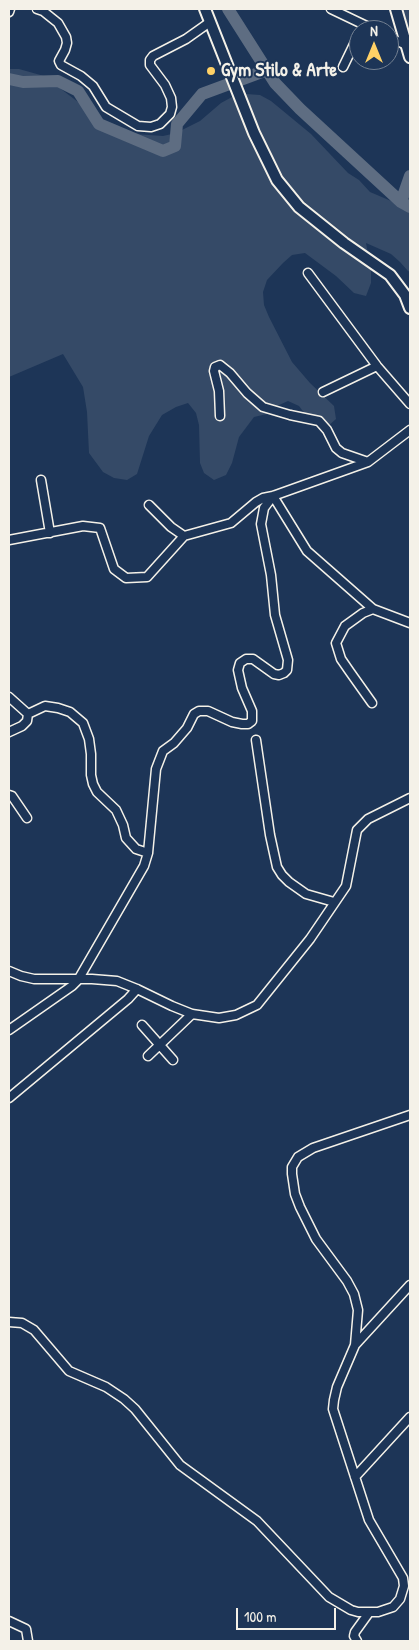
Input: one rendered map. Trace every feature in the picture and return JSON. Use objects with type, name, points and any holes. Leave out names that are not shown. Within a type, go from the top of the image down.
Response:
[{"type":"main road","points":[[205,9],[254,133],[277,180],[299,206],[344,242],[390,274],[405,295],[410,308]]},
{"type":"main road","points":[[396,9],[410,57]]},
{"type":"street","points":[[37,9],[43,11],[58,23],[66,37],[65,50],[59,61],[61,65],[94,86],[106,107],[138,126],[150,127],[160,124],[170,114],[172,98],[150,65],[150,60],[153,56],[186,39],[210,22]]},
{"type":"street","points":[[331,9],[350,20]]},
{"type":"street","points":[[399,41],[406,44]]},
{"type":"street","points":[[343,67],[349,55]]},
{"type":"street","points":[[308,273],[377,366],[410,404]]},
{"type":"street","points":[[220,416],[219,391],[214,371],[215,367],[220,365],[263,407],[319,422],[328,430],[336,448],[342,453],[368,462]]},
{"type":"street","points":[[323,392],[377,366]]},
{"type":"street","points":[[9,540],[83,526],[100,528],[114,569],[126,578],[147,577],[184,536],[231,523],[256,502],[368,462],[410,430]]},
{"type":"street","points":[[41,480],[50,533]]},
{"type":"street","points":[[273,496],[307,550],[373,609],[410,623]]},
{"type":"street","points":[[9,1030],[78,980],[144,866],[148,853],[156,770],[164,751],[174,743],[187,728],[194,714],[199,711],[208,711],[232,722],[242,724],[248,724],[252,721],[252,711],[242,688],[238,670],[240,663],[246,659],[253,659],[274,674],[279,675],[287,670],[288,660],[275,615],[271,575],[260,524],[264,508],[273,496]]},
{"type":"street","points":[[149,505],[171,527],[184,536]]},
{"type":"street","points":[[372,703],[341,659],[336,643],[345,626],[363,613],[373,609]]},
{"type":"street","points":[[9,697],[28,714]]},
{"type":"street","points":[[28,714],[45,706],[58,708],[70,712],[82,723],[90,739],[93,784],[98,792],[116,810],[123,825],[126,838],[136,849],[148,853]]},
{"type":"street","points":[[9,732],[22,726],[27,721],[28,714]]},
{"type":"street","points":[[256,740],[270,836],[277,867],[289,882],[306,894],[334,902]]},
{"type":"street","points":[[9,795],[12,796],[27,818]]},
{"type":"street","points":[[9,971],[34,979],[92,979],[117,982],[192,1014],[219,1018],[236,1015],[256,1005],[310,939],[346,886],[357,830],[368,819],[410,798]]},
{"type":"street","points":[[9,1098],[128,999],[137,989]]},
{"type":"street","points":[[148,1056],[192,1014]]},
{"type":"street","points":[[142,1025],[173,1060]]},
{"type":"street","points":[[9,1322],[22,1324],[34,1330],[69,1371],[106,1387],[135,1408],[180,1465],[256,1522],[329,1597],[351,1610],[368,1614],[387,1610],[398,1603],[404,1586],[403,1578],[372,1527],[333,1409],[337,1387],[355,1345],[358,1310],[354,1294],[347,1281],[316,1239],[300,1207],[292,1182],[292,1167],[298,1157],[313,1148],[410,1115]]},
{"type":"street","points":[[355,1345],[410,1285]]},
{"type":"street","points":[[355,1477],[410,1417]]},
{"type":"street","points":[[357,1641],[354,1636],[355,1632],[368,1614]]},
{"type":"street","points":[[9,1621],[26,1629],[28,1641]]},
{"type":"shaded area","points":[[398,9],[410,9],[410,44]]},
{"type":"shaded area","points":[[9,69],[19,69],[44,76],[99,118],[134,134],[163,136],[176,133],[200,121],[221,103],[232,97],[246,94],[260,95],[271,101],[311,134],[348,173],[359,180],[370,192],[410,209],[410,272],[391,254],[366,243],[371,270],[371,283],[366,296],[354,293],[336,276],[305,253],[292,255],[267,280],[263,292],[264,305],[269,317],[292,362],[334,406],[336,419],[327,427],[314,426],[299,406],[288,401],[277,406],[267,414],[254,417],[239,437],[232,463],[226,475],[214,480],[204,473],[200,463],[199,425],[196,413],[188,403],[162,415],[149,436],[137,474],[127,480],[114,478],[103,472],[89,453],[87,412],[83,387],[63,354],[9,377]]},
{"type":"waterway","points":[[228,9],[275,83],[300,109],[401,202],[410,207]]},
{"type":"waterway","points":[[240,80],[267,70]]},
{"type":"waterway","points":[[9,79],[23,82],[58,81],[78,91],[99,124],[163,151],[175,146],[177,124],[202,94],[229,84]]},
{"type":"waterway","points":[[401,202],[410,176]]},
{"type":"place","name":"Gym Stilo & Arte","points":[[211,71]]}]
